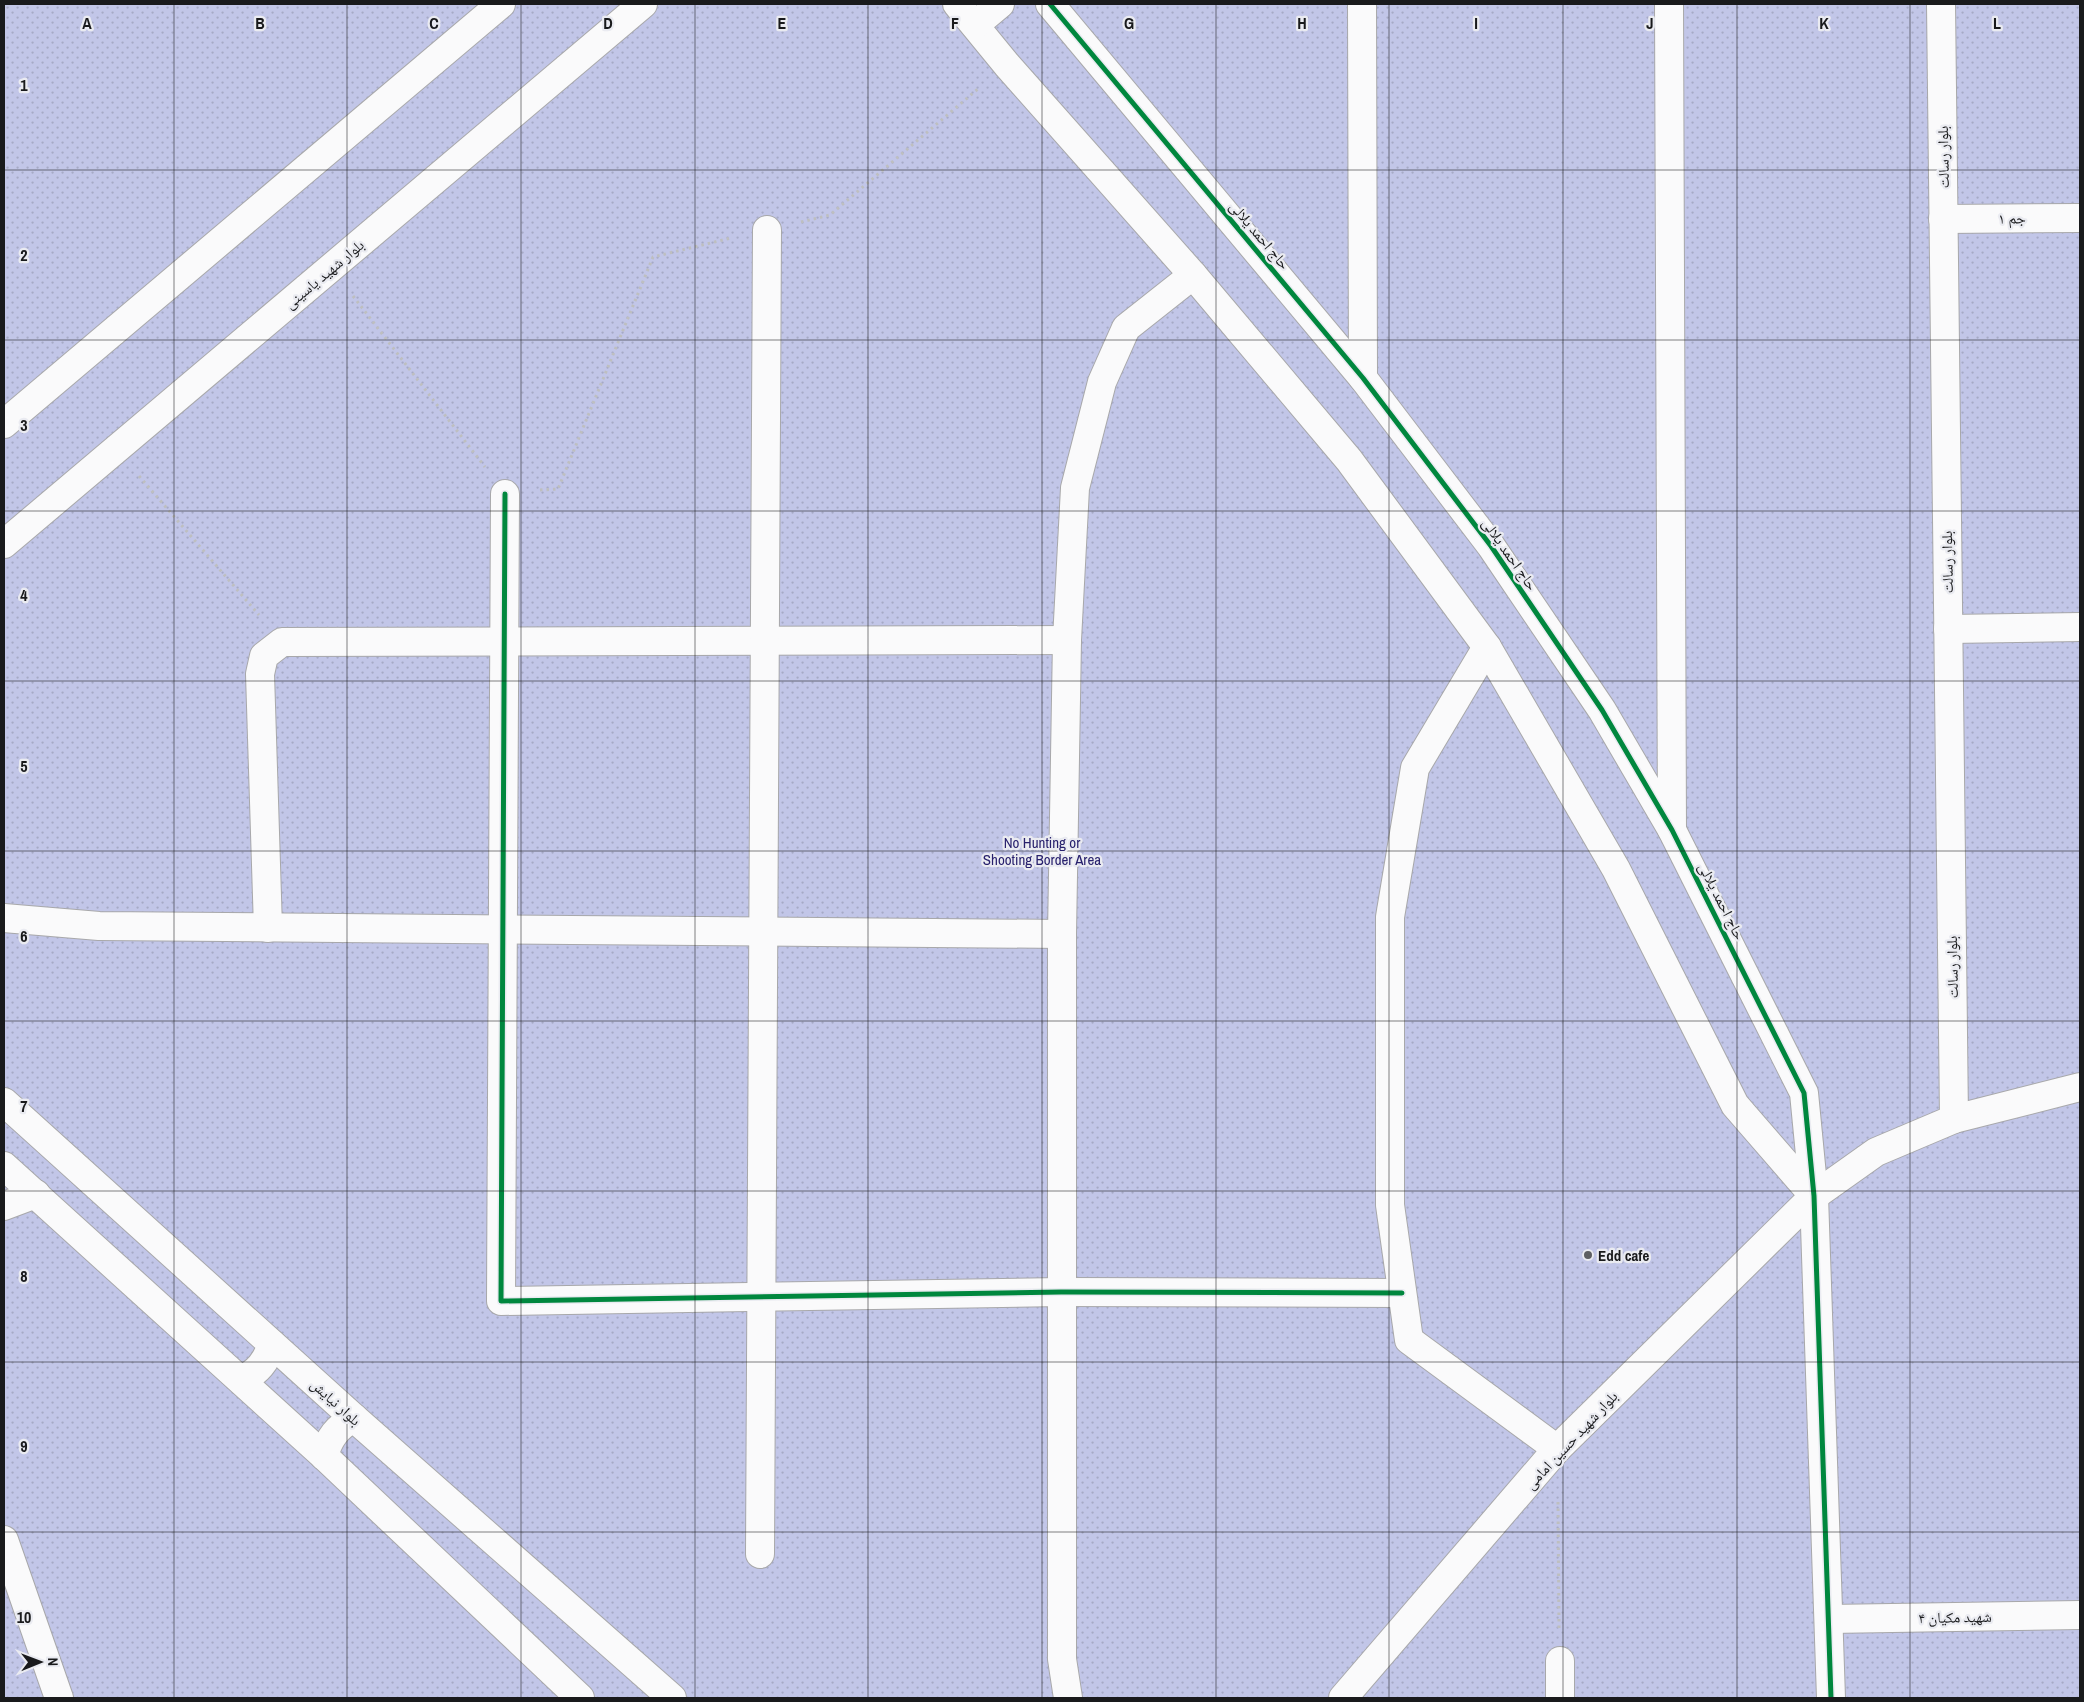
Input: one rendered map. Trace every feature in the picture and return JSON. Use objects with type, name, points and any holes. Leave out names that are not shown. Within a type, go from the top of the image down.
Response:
[{"type":"street","points":[[4,424],[501,4]]},
{"type":"street","name":"بلوار شهید یاسینی","points":[[4,544],[643,4]]},
{"type":"street","points":[[957,4],[1007,65],[1193,275],[1349,460],[1487,647],[1616,868],[1735,1105],[1814,1196]]},
{"type":"street","points":[[975,25],[1000,4]]},
{"type":"street","name":"حاج احمد یلالی","points":[[1050,4],[1364,378],[1491,546],[1602,710],[1672,830],[1804,1094],[1814,1196],[1831,1698]]},
{"type":"street","points":[[1362,4],[1364,378]]},
{"type":"street","points":[[1668,4],[1672,830]]},
{"type":"street","name":"بلوار رسالت","points":[[1941,4],[1954,1119]]},
{"type":"street","name":"جم ۱","points":[[1944,219],[2080,218]]},
{"type":"street","points":[[760,1554],[767,230]]},
{"type":"street","points":[[1068,1698],[1062,1660],[1060,1292],[1062,934],[1067,640],[1075,488],[1102,382],[1126,328],[1193,275]]},
{"type":"street","points":[[506,494],[501,1301],[1060,1292],[1402,1293]]},
{"type":"street","points":[[1948,629],[2080,627]]},
{"type":"street","points":[[268,928],[260,674],[264,656],[282,642],[1067,640]]},
{"type":"street","points":[[1487,647],[1415,768],[1390,917],[1390,1206],[1409,1340],[1557,1449]]},
{"type":"street","points":[[4,918],[99,926],[1062,934]]},
{"type":"street","name":"بلوار شهید حسین امامی","points":[[1343,1698],[1557,1449],[1814,1196],[1876,1152],[1954,1119],[2080,1087]]},
{"type":"street","name":"بلوار نیایش","points":[[4,1102],[354,1418],[672,1698]]},
{"type":"street","points":[[4,1166],[324,1456],[580,1698]]},
{"type":"street","points":[[4,1206],[36,1194]]},
{"type":"street","points":[[241,1380],[252,1375],[262,1367],[268,1357],[272,1344]]},
{"type":"street","points":[[324,1456],[327,1443],[334,1432],[343,1423],[354,1418]]},
{"type":"street","points":[[4,1540],[59,1698]]},
{"type":"street","name":"شهید مکیان ۴","points":[[1829,1619],[2080,1615]]},
{"type":"street","points":[[1560,1661],[1560,1698]]},
{"type":"path","points":[[332,268],[506,494],[558,489],[653,257],[830,215],[1007,65]]},
{"type":"path","points":[[116,449],[282,642]]},
{"type":"path","points":[[1557,1449],[1560,1661]]},
{"type":"green space","name":"No Hunting or Shooting Border Area","points":[[4,4],[2080,4],[2080,1698],[4,1698]]},
{"type":"cycle path","points":[[1050,4],[1363,378],[1491,546],[1602,710],[1672,830],[1804,1093],[1814,1196],[1831,1698]]},
{"type":"cycle path","points":[[505,494],[501,1301],[1061,1292],[1402,1293]]},
{"type":"place","name":"Edd cafe","points":[[1588,1255]]}]
